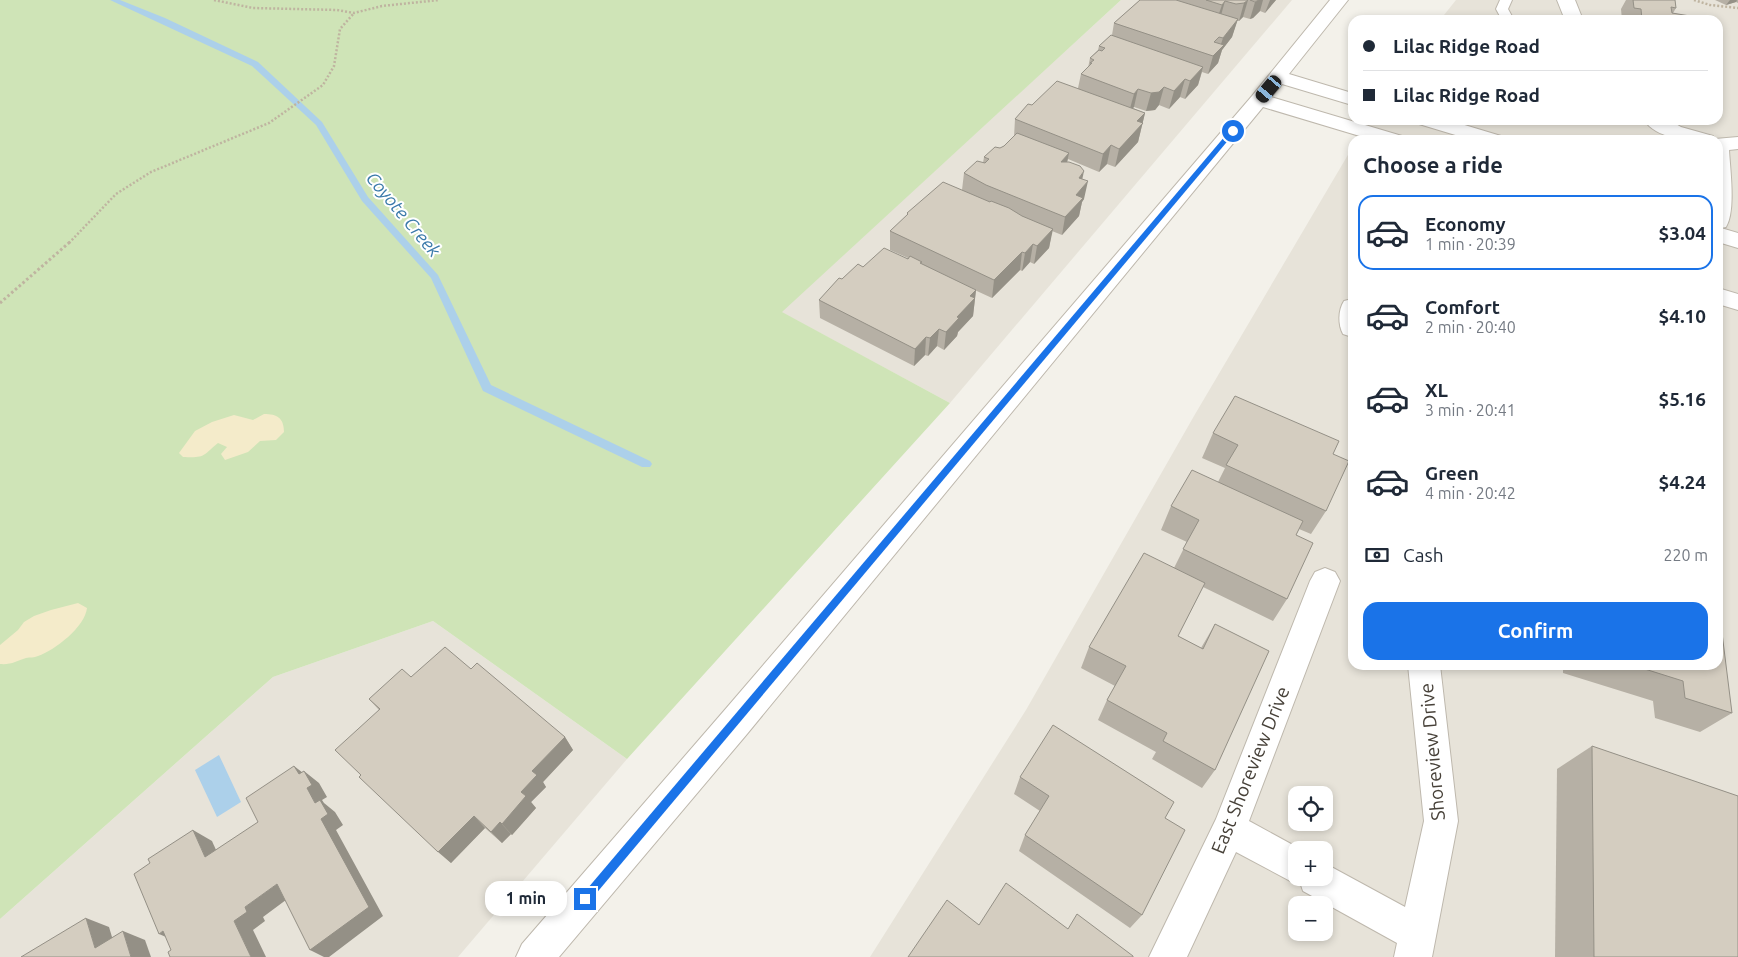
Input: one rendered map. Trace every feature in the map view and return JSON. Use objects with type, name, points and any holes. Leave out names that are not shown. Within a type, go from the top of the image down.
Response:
[{"type":"street","points":[[535,957],[735,723],[1259,100],[1339,0]]},
{"type":"street","points":[[1566,0],[1572,15]]},
{"type":"street","points":[[1278,77],[1348,98]]},
{"type":"street","points":[[1259,100],[1377,135]]},
{"type":"street","points":[[1443,125],[1477,135]]},
{"type":"street","points":[[1663,125],[1674,131],[1691,135]]},
{"type":"street","points":[[1723,236],[1738,241]]},
{"type":"street","points":[[1723,298],[1738,302]]},
{"type":"street","name":"East Shoreview Drive","points":[[1168,957],[1229,828],[1325,581]]},
{"type":"street","name":"Shoreview Drive","points":[[1415,946],[1441,821],[1425,670]]},
{"type":"street","points":[[1229,828],[1288,861]]},
{"type":"street","points":[[1328,886],[1415,946]]},
{"type":"lane","points":[[1505,15],[1502,9],[1506,0]]},
{"type":"path","points":[[214,0],[253,8],[337,10],[354,13],[382,6],[439,0]]},
{"type":"path","points":[[1694,0],[1710,5],[1738,8]]},
{"type":"path","points":[[0,304],[77,236],[116,194],[151,172],[269,123],[310,96],[323,85],[334,66],[340,29],[354,13]]},
{"type":"shaded area","points":[[1121,0],[1292,0],[950,403],[781,312]]},
{"type":"shaded area","points":[[1456,0],[1738,0],[1738,957],[870,957],[1026,710],[1194,416],[1348,155],[1348,670],[1723,670],[1723,135],[1360,135],[1366,125],[1723,125],[1723,15],[1444,15]]},
{"type":"shaded area","points":[[433,621],[627,759],[458,957],[0,957],[0,919],[273,677]]},
{"type":"green space","points":[[0,0],[1121,0],[782,312],[950,403],[627,759],[433,621],[273,677],[0,919]]},
{"type":"sand","points":[[264,414],[276,416],[283,423],[284,432],[276,440],[260,441],[248,452],[225,460],[221,454],[227,447],[218,443],[200,456],[183,457],[179,453],[195,431],[212,422],[234,415],[253,420]]},
{"type":"sand","points":[[78,603],[87,608],[81,623],[53,649],[36,657],[0,664],[0,645],[18,630],[24,622],[51,610]]},
{"type":"water","points":[[219,755],[241,802],[217,817],[195,770]]},
{"type":"building","points":[[1140,0],[1176,0],[1238,19],[1223,38],[1219,37],[1214,42],[1224,45],[1213,56],[1114,23]]},
{"type":"building","points":[[1206,0],[1248,0],[1244,3],[1236,4],[1225,1],[1222,5]]},
{"type":"building","points":[[1633,0],[1675,0],[1676,8],[1671,7],[1672,13],[1684,15],[1642,15],[1641,9],[1634,8]]},
{"type":"building","points":[[1111,35],[1203,67],[1190,81],[1185,79],[1174,91],[1164,87],[1159,92],[1151,93],[1138,89],[1134,94],[1081,74],[1094,60],[1090,58],[1099,50],[1102,51],[1105,48],[1099,46]]},
{"type":"building","points":[[1057,81],[1145,113],[1137,121],[1143,123],[1119,149],[1111,145],[1103,154],[1015,119],[1028,104],[1032,105]]},
{"type":"building","points":[[1017,133],[1069,153],[1061,162],[1069,162],[1080,166],[1084,171],[1079,178],[1088,181],[1076,195],[1083,198],[1065,217],[986,185],[964,173],[977,161],[985,163],[989,159],[984,157],[995,147],[1000,148],[1004,146]]},
{"type":"building","points":[[943,182],[1009,208],[1022,216],[1053,229],[1037,246],[1033,244],[1025,253],[1022,252],[994,280],[890,231],[907,213]]},
{"type":"building","points":[[884,248],[908,259],[910,256],[922,262],[920,263],[976,290],[970,296],[975,298],[946,332],[939,329],[930,338],[926,337],[915,349],[819,300],[839,278],[842,279],[858,264],[863,267]]},
{"type":"building","points":[[1235,396],[1339,441],[1333,454],[1348,461],[1348,463],[1326,511],[1226,465],[1238,445],[1213,433]]},
{"type":"building","points":[[1192,470],[1303,521],[1296,535],[1313,543],[1287,599],[1183,549],[1199,520],[1171,506]]},
{"type":"building","points":[[1144,553],[1205,583],[1178,636],[1203,649],[1215,624],[1269,651],[1215,770],[1163,741],[1167,733],[1107,700],[1126,666],[1089,647]]},
{"type":"building","points":[[1723,641],[1732,713],[1685,698],[1683,681],[1648,670],[1723,670]]},
{"type":"building","points":[[445,647],[471,669],[477,663],[565,737],[532,771],[537,775],[521,792],[526,796],[502,824],[500,822],[491,832],[474,816],[438,852],[359,777],[361,775],[335,750],[380,709],[369,699],[402,669],[411,677]]},
{"type":"building","points":[[1053,725],[1174,802],[1165,818],[1185,830],[1142,915],[1025,835],[1049,796],[1020,777]]},
{"type":"building","points":[[1592,746],[1738,796],[1738,957],[1594,957]]},
{"type":"building","points":[[294,766],[299,774],[304,771],[312,785],[307,788],[315,803],[320,800],[328,814],[321,819],[369,907],[310,950],[277,884],[245,907],[247,912],[234,921],[251,957],[170,957],[168,952],[171,950],[163,931],[159,934],[134,874],[150,863],[148,859],[193,830],[205,857],[258,822],[246,798]]},
{"type":"building","points":[[1006,883],[1068,929],[1077,914],[1133,957],[908,957],[947,900],[979,925]]},
{"type":"building","points":[[86,918],[95,948],[123,931],[131,957],[21,957]]},
{"type":"waterway","name":"Coyote Creek","points":[[114,0],[162,20],[255,64],[319,124],[365,199],[435,277],[487,388],[646,464]]},
{"type":"route","points":[[585,899],[1233,131]]}]
